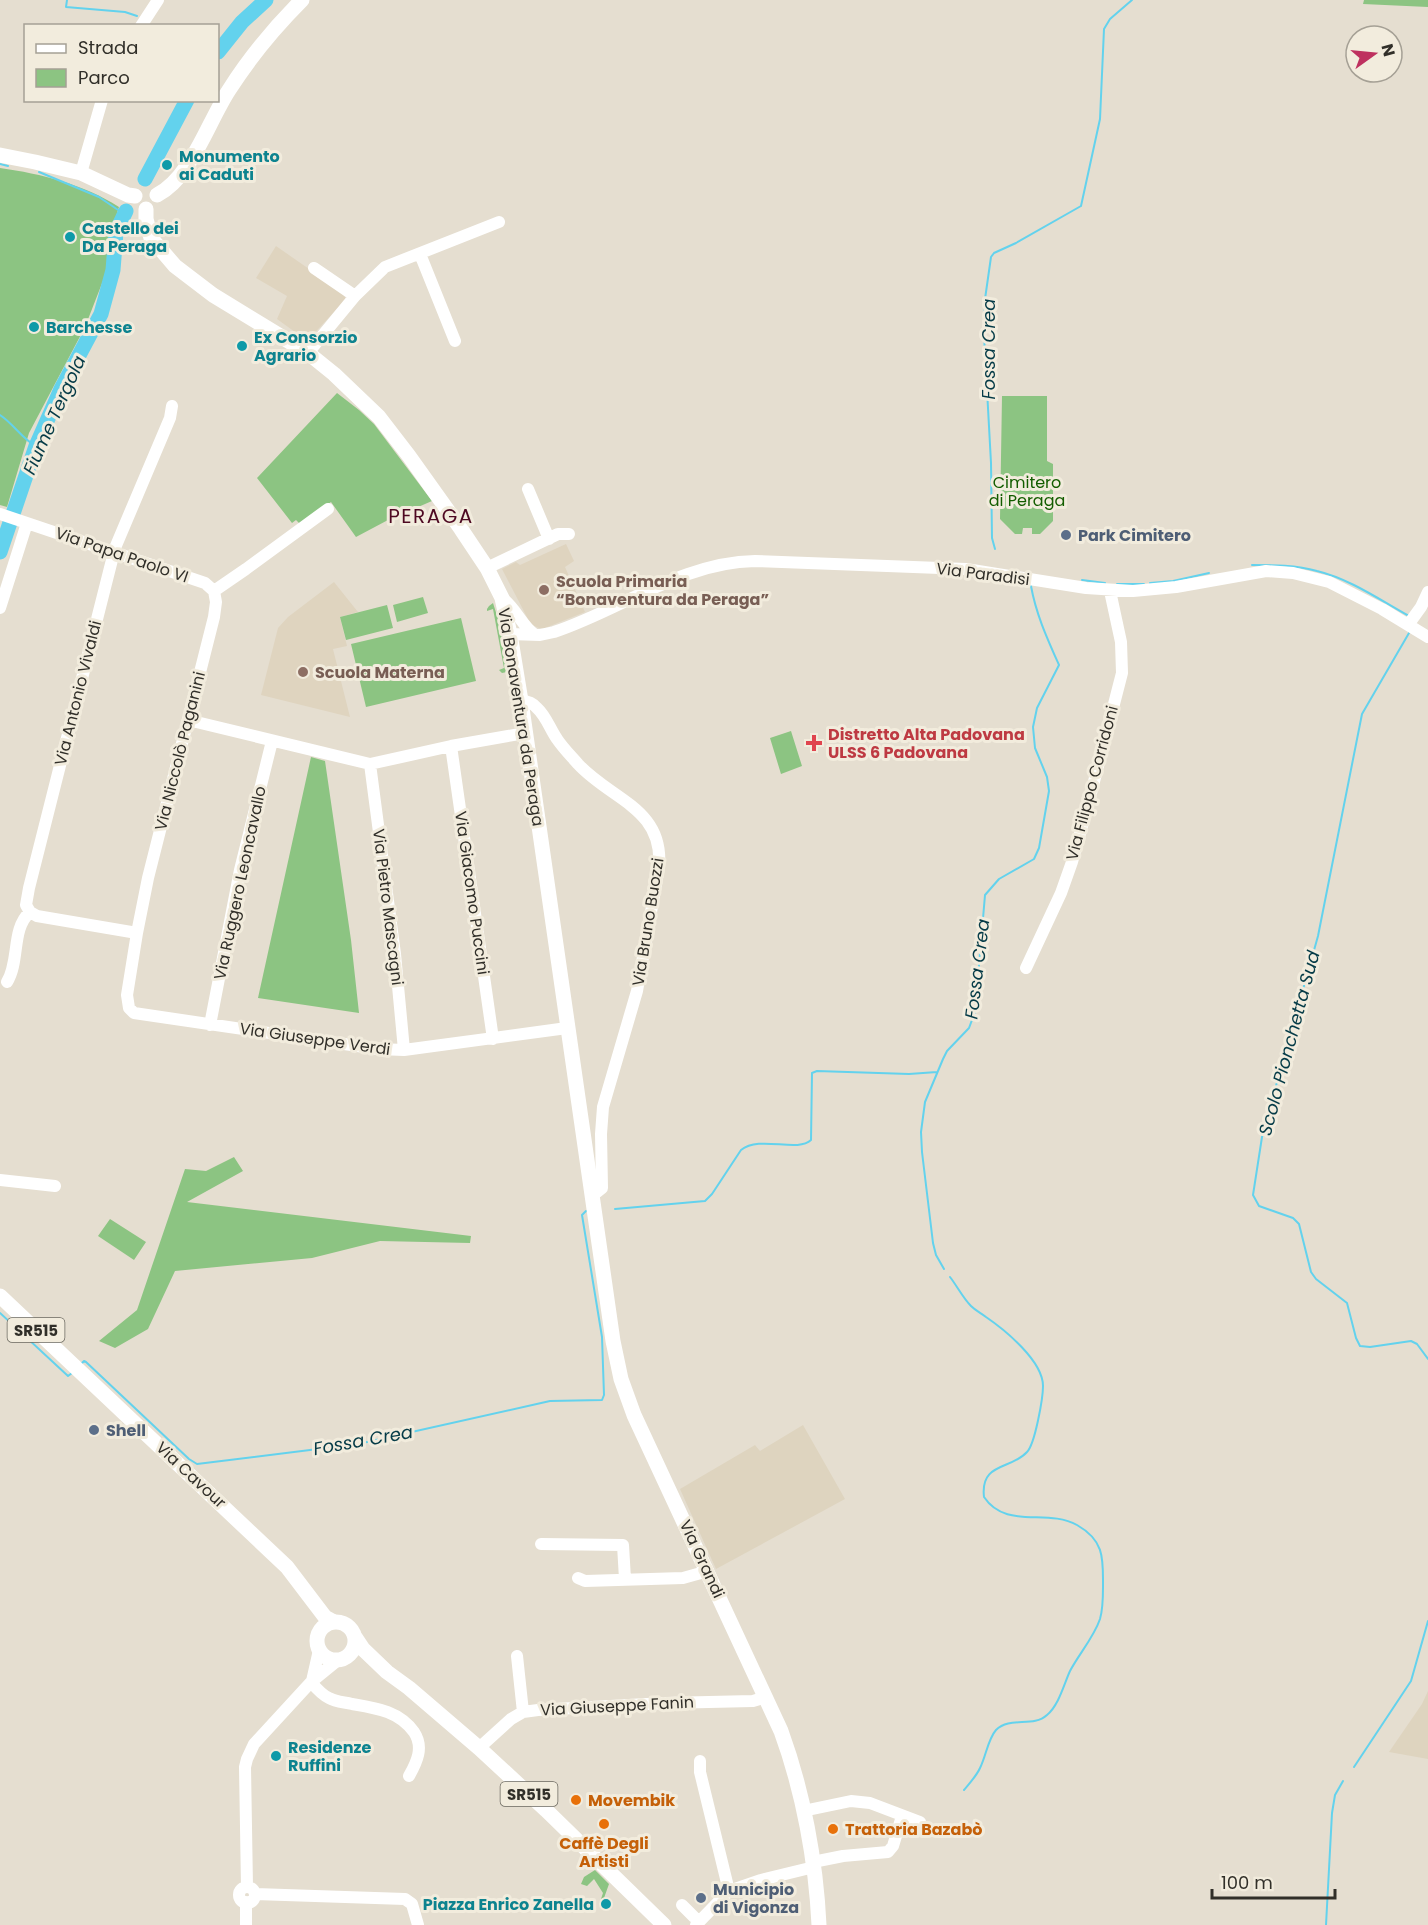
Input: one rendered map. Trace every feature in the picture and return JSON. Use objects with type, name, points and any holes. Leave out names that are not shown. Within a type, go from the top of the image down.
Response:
[{"type":"main road","points":[[135,196],[139,206],[146,209],[155,205],[157,195],[169,188],[181,176],[227,92],[263,42],[302,0]]},
{"type":"main road","points":[[0,155],[81,173],[135,196]]},
{"type":"main road","points":[[135,196],[140,190],[146,188],[153,190],[157,195]]},
{"type":"main road","name":"Via Bonaventura da Peraga","points":[[146,209],[151,238],[175,266],[213,295],[308,353],[346,385],[388,428],[420,470],[487,568],[502,598],[521,701],[592,1192]]},
{"type":"main road","name":"Via Grandi","points":[[592,1192],[613,1341],[624,1389],[785,1743],[803,1811],[813,1864],[819,1925]]},
{"type":"main road","name":"Via Cavour","points":[[0,1296],[287,1567],[312,1602],[325,1617],[334,1622]]},
{"type":"main road","name":"Via Cavour","points":[[300,1583],[319,1634]]},
{"type":"main road","points":[[334,1622],[345,1624],[350,1628],[354,1638],[353,1648],[342,1658],[327,1658],[319,1650],[317,1639],[319,1634],[325,1626],[334,1622]]},
{"type":"main road","name":"SR515","points":[[354,1638],[387,1672]]},
{"type":"main road","name":"SR515","points":[[342,1658],[362,1658],[409,1688],[546,1810],[664,1925]]},
{"type":"street","points":[[142,24],[158,0]]},
{"type":"street","points":[[81,173],[101,102]]},
{"type":"street","points":[[308,353],[355,296],[385,267],[499,222]]},
{"type":"street","points":[[420,254],[455,341]]},
{"type":"street","points":[[314,268],[355,296]]},
{"type":"street","name":"Via Antonio Vivaldi","points":[[7,982],[12,974],[21,925],[30,912],[26,905],[29,888],[114,552],[170,418],[172,406]]},
{"type":"street","points":[[528,489],[549,539]]},
{"type":"street","points":[[214,591],[328,509]]},
{"type":"street","name":"Via Papa Paolo VI","points":[[0,514],[205,583],[214,591]]},
{"type":"street","points":[[0,608],[23,522]]},
{"type":"street","points":[[487,568],[558,534],[569,534]]},
{"type":"street","name":"Via Paradisi","points":[[510,634],[546,634],[563,629],[698,570],[744,561],[966,569],[1110,591],[1155,590],[1266,572],[1293,573],[1329,582],[1382,609],[1411,620],[1428,638]]},
{"type":"street","name":"Via Niccolò Paganini","points":[[134,1013],[127,1004],[127,995],[137,933],[148,878],[214,617],[216,602],[214,591]]},
{"type":"street","name":"Via Filippo Corridoni","points":[[1026,968],[1061,893],[1072,862],[1122,674],[1121,642],[1110,591]]},
{"type":"street","points":[[1411,620],[1428,592]]},
{"type":"street","points":[[502,598],[512,606],[526,627],[535,635]]},
{"type":"street","name":"Via Bruno Buozzi","points":[[521,701],[537,707],[558,740],[580,767],[644,817],[655,834],[659,846],[659,867],[637,991],[603,1107],[602,1188],[592,1192]]},
{"type":"street","points":[[188,720],[370,764],[525,733]]},
{"type":"street","name":"Via Ruggero Leoncavallo","points":[[210,1025],[240,870],[272,741]]},
{"type":"street","name":"Via Giacomo Puccini","points":[[451,746],[493,1039]]},
{"type":"street","name":"Via Pietro Mascagni","points":[[370,764],[395,954],[404,1050]]},
{"type":"street","points":[[30,912],[37,916],[137,933]]},
{"type":"street","name":"Via Giuseppe Verdi","points":[[134,1013],[378,1049],[404,1050],[567,1028]]},
{"type":"street","points":[[0,1180],[55,1186]]},
{"type":"street","points":[[541,1544],[623,1545],[625,1579]]},
{"type":"street","points":[[578,1578],[585,1581],[683,1578],[708,1571]]},
{"type":"street","points":[[311,1682],[319,1650]]},
{"type":"street","points":[[517,1656],[523,1712]]},
{"type":"street","points":[[246,1925],[249,1894],[245,1771],[247,1759],[254,1744],[311,1682],[342,1658]]},
{"type":"street","points":[[311,1682],[330,1699],[393,1713],[410,1727],[416,1736],[419,1752],[417,1762],[409,1776]]},
{"type":"street","name":"Via Giuseppe Fanin","points":[[479,1748],[511,1719],[523,1712],[665,1703],[753,1701],[766,1697]]},
{"type":"street","points":[[700,1761],[700,1772],[729,1891]]},
{"type":"street","points":[[803,1811],[851,1802],[870,1803],[920,1822]]},
{"type":"street","points":[[688,1916],[729,1891],[761,1880],[843,1856],[888,1852],[893,1846],[902,1816]]},
{"type":"street","points":[[249,1894],[405,1899],[412,1904],[418,1925]]},
{"type":"shaded area","points":[[276,246],[342,292],[346,299],[308,340],[277,319],[287,296],[256,278]]},
{"type":"shaded area","name":"Scuola Primaria “Bonaventura da Peraga”","points":[[566,544],[574,561],[565,567],[585,612],[545,628],[539,628],[529,621],[502,569],[516,562],[520,565]]},
{"type":"shaded area","name":"Scuola Materna","points":[[334,582],[358,612],[340,617],[347,646],[333,649],[350,717],[261,695],[278,628],[288,617]]},
{"type":"shaded area","points":[[803,1425],[845,1499],[716,1569],[680,1489],[755,1445],[760,1451]]},
{"type":"shaded area","points":[[1428,1691],[1428,1759],[1389,1752],[1422,1704]]},
{"type":"green space","points":[[1364,0],[1428,0],[1428,7],[1363,4]]},
{"type":"green space","points":[[0,168],[62,181],[91,192],[119,207],[111,232],[108,268],[85,327],[29,433],[7,507],[0,505]]},
{"type":"green space","points":[[337,393],[374,424],[432,501],[356,537],[331,502],[300,524],[296,520],[292,523],[257,478]]},
{"type":"green space","name":"Cimitero di Peraga","points":[[1002,396],[1047,396],[1047,461],[1053,464],[1053,521],[1040,534],[1032,534],[1032,528],[1023,528],[1022,534],[1015,534],[1000,519]]},
{"type":"green space","points":[[423,597],[428,613],[397,622],[393,605]]},
{"type":"green space","points":[[493,603],[499,622],[507,672],[502,673],[499,670],[504,668],[493,609],[487,611]]},
{"type":"green space","points":[[387,605],[393,628],[346,640],[340,617]]},
{"type":"green space","points":[[461,618],[476,681],[366,707],[351,644]]},
{"type":"green space","points":[[791,731],[802,766],[781,774],[770,738]]},
{"type":"green space","points":[[311,757],[325,761],[351,940],[359,1013],[258,998]]},
{"type":"green space","points":[[234,1157],[243,1171],[187,1202],[471,1236],[470,1243],[380,1241],[312,1258],[175,1271],[148,1329],[115,1348],[99,1341],[137,1310],[185,1169],[206,1171]]},
{"type":"green space","points":[[110,1219],[146,1242],[134,1260],[98,1236]]},
{"type":"green space","points":[[595,1870],[609,1884],[604,1898],[601,1899],[603,1893],[594,1879],[587,1886],[581,1884],[584,1877]]},
{"type":"waterway","points":[[67,0],[66,7],[125,12],[137,16]]},
{"type":"waterway","name":"Fiume Tergola","points":[[219,51],[242,22],[266,0]]},
{"type":"waterway","name":"Fossa Crea","points":[[995,549],[992,538],[991,463],[984,335],[985,299],[991,257],[994,253],[1081,206],[1100,119],[1104,29],[1110,19],[1132,0]]},
{"type":"waterway","name":"Fiume Tergola","points":[[145,179],[186,102]]},
{"type":"waterway","points":[[0,164],[8,166]]},
{"type":"waterway","points":[[39,172],[99,197],[124,214]]},
{"type":"waterway","name":"Fiume Tergola","points":[[0,552],[36,446],[61,389],[101,314],[113,270],[116,232],[126,211]]},
{"type":"waterway","points":[[0,415],[36,446]]},
{"type":"waterway","name":"Scolo Pionchetta Sud","points":[[1252,565],[1293,566],[1329,575],[1364,590],[1409,616]]},
{"type":"waterway","name":"Scolo Pionchetta Sud","points":[[1150,583],[1173,581],[1209,573]]},
{"type":"waterway","name":"Scolo Pionchetta Sud","points":[[1082,580],[1105,583]]},
{"type":"waterway","name":"Scolo Pionchetta Sud","points":[[1117,584],[1144,584]]},
{"type":"waterway","name":"Fossa Crea","points":[[944,1269],[936,1255],[933,1243],[922,1152],[921,1132],[925,1102],[947,1051],[969,1028],[975,1012],[985,895],[999,879],[1034,859],[1039,848],[1049,791],[1047,777],[1035,748],[1033,727],[1037,708],[1059,665],[1046,636],[1031,586]]},
{"type":"waterway","name":"Scolo Pionchetta Sud","points":[[1409,633],[1362,714],[1318,936],[1267,1113],[1253,1195],[1259,1206],[1293,1218],[1299,1224],[1311,1272],[1316,1279],[1347,1303],[1360,1346],[1370,1347],[1411,1341],[1417,1344],[1428,1359]]},
{"type":"waterway","name":"Fossa Crea","points":[[615,1209],[705,1201],[741,1150],[758,1144],[797,1145],[811,1140],[812,1073],[817,1071],[909,1074],[937,1072]]},
{"type":"waterway","name":"Fossa Crea","points":[[80,1365],[86,1362],[197,1464],[358,1444],[550,1401],[602,1400],[604,1395],[602,1337],[582,1215],[586,1211]]},
{"type":"waterway","points":[[950,1277],[971,1306],[1022,1347],[1037,1366],[1043,1386],[1038,1420],[1030,1447],[1020,1458],[992,1472],[984,1486],[984,1497],[993,1507],[1004,1513],[1015,1516],[1053,1518],[1077,1525],[1098,1544],[1103,1568],[1103,1603],[1100,1619],[1070,1671],[1055,1706],[1041,1719],[1008,1724],[996,1730],[979,1771],[964,1790]]},
{"type":"waterway","name":"Fossa Crea","points":[[0,1313],[68,1376],[72,1373]]},
{"type":"waterway","name":"Scolo Pionchetta Sud","points":[[1354,1767],[1411,1681],[1428,1621]]},
{"type":"waterway","name":"Scolo Pionchetta Sud","points":[[1326,1925],[1332,1813],[1335,1795],[1343,1781]]},
{"type":"place","name":"Monumento ai Caduti","points":[[167,165]]},
{"type":"place","name":"Castello dei Da Peraga","points":[[70,237]]},
{"type":"place","name":"Barchesse","points":[[34,327]]},
{"type":"place","name":"Ex Consorzio Agrario","points":[[242,346]]},
{"type":"place","name":"Park Cimitero","points":[[1066,535]]},
{"type":"place","name":"Scuola Primaria “Bonaventura da Peraga”","points":[[544,590]]},
{"type":"place","name":"Scuola Materna","points":[[303,672]]},
{"type":"place","name":"Distretto Alta Padovana ULSS 6 Padovana","points":[[814,743]]},
{"type":"place","name":"Shell","points":[[94,1430]]},
{"type":"place","name":"Residenze Ruffini","points":[[276,1756]]},
{"type":"place","name":"Movembik","points":[[576,1800]]},
{"type":"place","name":"Caffè Degli Artisti","points":[[604,1824]]},
{"type":"place","name":"Trattoria Bazabò","points":[[833,1829]]},
{"type":"place","name":"Municipio di Vigonza","points":[[701,1898]]},
{"type":"place","name":"Piazza Enrico Zanella","points":[[606,1904]]},
{"type":"district","name":"PERAGA","points":[[431,516]]}]
